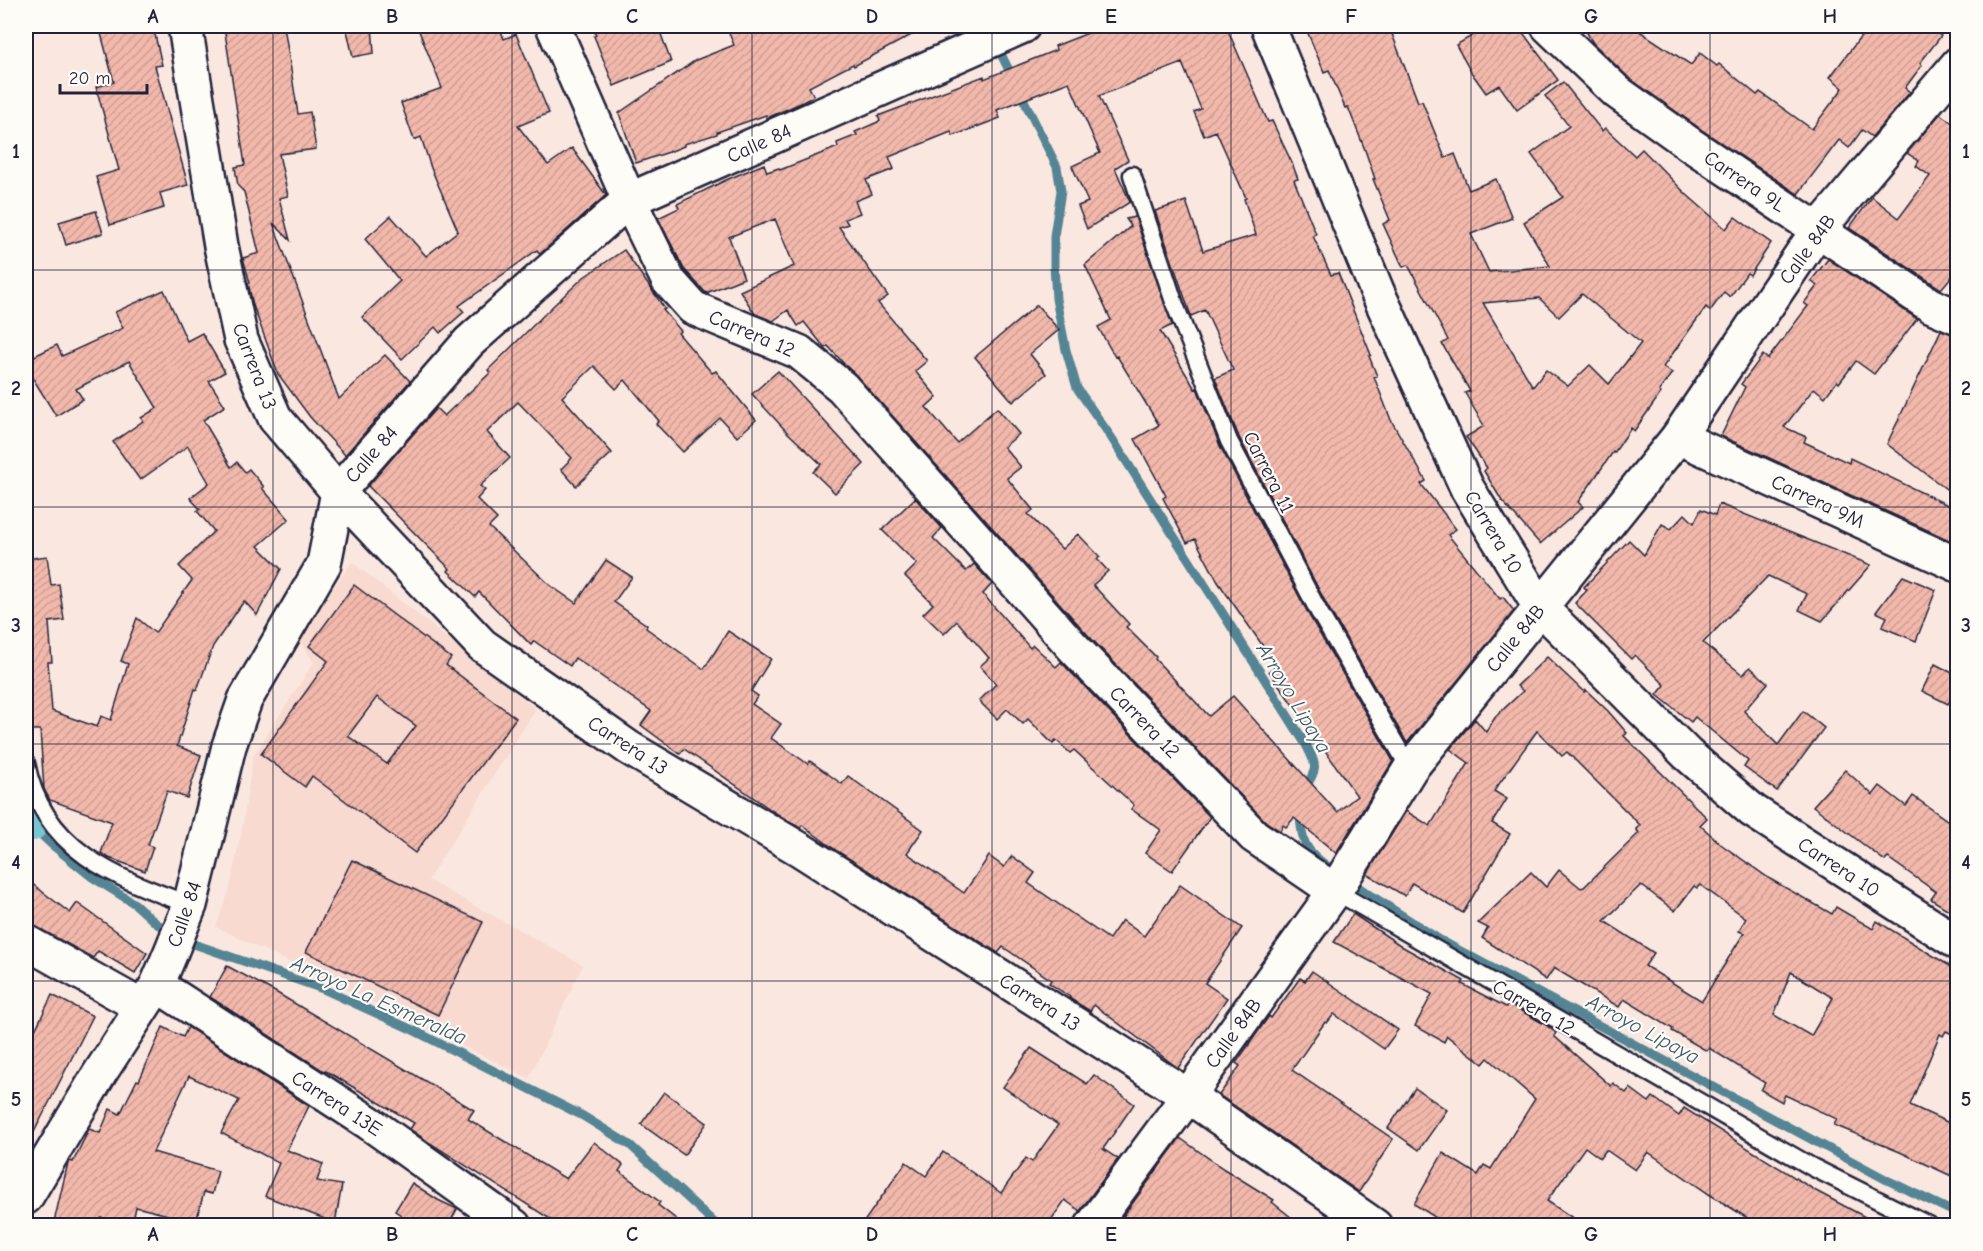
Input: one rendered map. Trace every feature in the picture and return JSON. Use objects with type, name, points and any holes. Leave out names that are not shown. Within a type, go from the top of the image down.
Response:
[{"type":"street","name":"Carrera 13","points":[[185,26],[220,246],[241,340],[275,418],[338,492],[482,645],[630,748],[801,850],[1188,1096],[1375,1226]]},
{"type":"street","name":"Carrera 12","points":[[553,26],[629,200],[668,280],[693,308],[799,352],[842,387],[1073,647],[1254,836],[1340,882]]},
{"type":"street","name":"Carrera 10","points":[[1268,26],[1377,291],[1467,488],[1540,607],[1687,754],[1753,811],[1958,943]]},
{"type":"street","name":"Carrera 9L","points":[[1548,26],[1617,92],[1690,145],[1930,305],[1958,317]]},
{"type":"street","name":"Calle 84","points":[[26,1197],[149,996],[171,952],[187,912],[230,746],[245,700],[324,564],[338,492],[469,342],[629,200],[1002,35]]},
{"type":"street","name":"Calle 84B","points":[[1092,1226],[1188,1096],[1340,882],[1410,769],[1678,437],[1818,230],[1958,64]]},
{"type":"street","name":"Carrera 9M","points":[[1678,437],[1958,565]]},
{"type":"street","name":"Carrera 13E","points":[[26,942],[149,996],[368,1122],[514,1226]]},
{"type":"lane","name":"Carrera 11","points":[[1132,175],[1175,305],[1229,441],[1319,612],[1410,769]]},
{"type":"lane","points":[[26,763],[35,794],[45,815],[60,836],[103,868],[187,912]]},
{"type":"lane","name":"Carrera 12","points":[[1340,882],[1812,1167],[1930,1226]]},
{"type":"shaded area","points":[[352,562],[536,709],[428,880],[583,965],[529,1078],[216,927],[230,887],[253,756],[314,662],[298,638]]},
{"type":"building","points":[[99,26],[153,26],[162,65],[155,66],[188,185],[160,193],[164,208],[110,225],[96,177],[119,170],[96,87],[114,82]]},
{"type":"building","points":[[224,26],[284,26],[298,114],[310,112],[316,149],[279,154],[288,196],[279,198],[290,240],[273,223],[339,399],[385,355],[410,381],[345,455],[310,417],[278,374],[253,305],[243,258],[259,253],[244,192],[238,186],[235,167],[245,165]]},
{"type":"building","points":[[346,26],[372,26],[374,53],[353,57]]},
{"type":"building","points":[[417,26],[499,26],[504,39],[516,34],[549,113],[518,126],[548,165],[572,148],[606,195],[540,254],[537,250],[459,306],[464,312],[440,333],[435,327],[402,359],[362,317],[400,281],[365,239],[391,216],[426,256],[458,231],[431,168],[421,137],[414,140],[401,103],[442,88]]},
{"type":"building","points":[[593,26],[658,26],[671,62],[614,86],[594,36],[596,35]]},
{"type":"building","points":[[726,26],[928,26],[854,66],[853,64],[809,87],[814,96],[803,102],[767,118],[766,115],[636,163],[619,113],[696,60],[734,45]]},
{"type":"building","points":[[1106,26],[1226,26],[1268,122],[1272,121],[1292,163],[1298,179],[1294,180],[1316,234],[1313,236],[1331,275],[1338,273],[1371,355],[1369,356],[1377,376],[1374,377],[1391,420],[1426,481],[1421,484],[1456,529],[1448,535],[1500,599],[1503,597],[1514,611],[1407,743],[1328,607],[1239,437],[1215,378],[1233,370],[1205,310],[1191,316],[1155,211],[1186,201],[1203,251],[1256,235],[1244,199],[1246,198],[1216,131],[1204,136],[1194,112],[1201,109],[1182,63],[1099,96],[1128,160],[1115,168],[1130,202],[1087,229],[1078,206],[1088,202],[1072,166],[1100,153],[1069,82],[997,110],[1000,118],[953,136],[951,132],[889,157],[894,169],[866,180],[872,194],[855,201],[860,213],[845,219],[848,224],[839,227],[888,296],[878,303],[927,361],[915,371],[937,397],[926,407],[957,443],[997,408],[1019,434],[1004,447],[1021,467],[1007,478],[1033,510],[1028,514],[1062,549],[1078,534],[1100,557],[1097,559],[1108,571],[1093,585],[1129,624],[1126,627],[1156,657],[1155,659],[1209,716],[1233,696],[1337,812],[1357,796],[1269,671],[1277,666],[1218,582],[1195,539],[1187,543],[1163,498],[1166,496],[1135,439],[1159,425],[1098,327],[1111,320],[1085,265],[1131,226],[1126,219],[1135,217],[1172,325],[1160,331],[1195,389],[1197,388],[1220,446],[1310,617],[1393,761],[1336,853],[1294,818],[1286,827],[1283,825],[1280,831],[1266,822],[1087,634],[856,375],[828,346],[825,348],[804,322],[798,326],[788,310],[773,321],[755,314],[740,291],[794,266],[775,219],[729,237],[744,278],[706,293],[684,269],[658,218],[679,208],[677,204],[726,180],[764,164],[767,172],[779,168],[780,170],[838,147],[837,143],[857,135],[855,132],[880,121],[878,116],[984,76],[984,79],[1056,50],[1055,46]]},
{"type":"building","points":[[1305,26],[1389,26],[1418,102],[1422,101],[1445,158],[1455,154],[1469,190],[1496,179],[1512,218],[1471,234],[1489,272],[1550,266],[1524,222],[1563,197],[1531,154],[1569,126],[1545,96],[1563,82],[1602,131],[1605,128],[1635,156],[1642,149],[1686,194],[1726,229],[1735,217],[1771,243],[1750,275],[1747,273],[1730,297],[1724,292],[1710,311],[1706,307],[1663,367],[1672,373],[1659,391],[1661,393],[1634,431],[1631,428],[1578,502],[1583,507],[1540,544],[1502,501],[1484,471],[1487,468],[1466,437],[1484,426],[1465,393],[1470,391],[1442,344],[1448,340],[1408,265],[1403,267],[1383,224],[1390,220],[1373,179],[1375,179],[1365,150],[1348,107],[1345,108],[1329,70],[1324,72]],"holes":[[[1582,294],[1641,343],[1609,384],[1590,365],[1568,386],[1546,370],[1533,387],[1483,303],[1539,298],[1559,317]]]},
{"type":"building","points":[[1489,26],[1518,26],[1558,80],[1517,110],[1499,85],[1486,93],[1456,45]]},
{"type":"building","points":[[1583,26],[1632,26],[1691,65],[1700,53],[1717,66],[1719,64],[1757,95],[1760,92],[1812,129],[1843,88],[1830,77],[1869,26],[1926,26],[1941,36],[1920,63],[1922,65],[1905,88],[1910,92],[1872,137],[1862,130],[1849,148],[1839,140],[1798,194],[1629,78],[1593,43]]},
{"type":"building","points":[[1940,114],[1958,127],[1958,269],[1941,289],[1849,228],[1872,197],[1899,218],[1930,176],[1916,166],[1919,161],[1907,153]]},
{"type":"building","points":[[96,211],[103,233],[66,245],[59,222]]},
{"type":"building","points":[[624,250],[665,309],[663,310],[681,331],[678,333],[712,373],[716,371],[756,420],[737,437],[720,418],[683,452],[656,424],[659,421],[625,380],[616,389],[594,366],[562,397],[612,453],[576,486],[561,469],[572,458],[518,402],[487,432],[510,458],[480,486],[485,490],[477,499],[497,519],[489,527],[551,586],[576,603],[606,560],[632,577],[614,602],[704,669],[728,631],[771,659],[751,691],[758,696],[752,704],[781,724],[771,738],[808,764],[810,761],[842,784],[848,776],[923,830],[907,853],[964,893],[989,856],[1004,867],[1012,856],[1035,873],[1028,883],[1109,939],[1122,920],[1144,936],[1180,885],[1242,928],[1205,983],[1227,998],[1178,1068],[1094,1005],[1090,1011],[1069,998],[1049,983],[1051,980],[1003,947],[998,953],[837,851],[802,825],[800,828],[774,812],[684,749],[680,754],[641,725],[651,711],[575,658],[570,666],[534,641],[531,645],[479,592],[475,597],[368,486],[436,408],[444,416],[490,373],[488,370],[584,277]]},
{"type":"building","points":[[1828,259],[1917,319],[1874,374],[1856,361],[1825,397],[1814,388],[1784,427],[1806,437],[1804,442],[1849,463],[1850,458],[1958,510],[1958,544],[1721,436],[1745,387],[1741,384],[1763,355],[1768,359],[1808,306],[1804,303],[1817,286],[1811,281]]},
{"type":"building","points":[[164,290],[187,341],[202,333],[225,372],[209,381],[225,406],[203,420],[231,467],[237,462],[245,472],[249,469],[289,519],[258,546],[281,569],[257,615],[244,601],[213,646],[197,690],[195,689],[177,746],[201,755],[187,798],[167,791],[148,845],[153,847],[145,871],[101,853],[112,822],[50,800],[44,789],[40,730],[26,730],[26,559],[47,556],[51,585],[59,584],[64,620],[49,622],[52,662],[48,662],[52,711],[97,727],[101,716],[111,720],[128,664],[121,661],[137,618],[155,633],[192,580],[179,566],[214,531],[197,511],[200,509],[190,498],[209,483],[188,446],[140,480],[113,442],[143,421],[141,418],[157,408],[129,361],[76,389],[83,399],[56,416],[26,367],[26,360],[57,345],[62,356],[123,328],[115,312]]},
{"type":"building","points":[[1037,305],[1059,330],[1030,354],[1046,374],[1013,402],[975,357]]},
{"type":"building","points":[[1941,330],[1958,335],[1958,498],[1887,444]]},
{"type":"building","points":[[778,371],[864,464],[835,493],[813,472],[821,464],[752,394]]},
{"type":"building","points":[[915,498],[942,528],[933,538],[966,571],[974,564],[992,584],[983,594],[1030,648],[1033,645],[1056,667],[1061,662],[1210,817],[1172,871],[1145,853],[1161,830],[1131,809],[1134,805],[1074,750],[1070,753],[1056,740],[1053,744],[1028,719],[1023,724],[1007,709],[997,719],[979,701],[996,684],[980,666],[989,658],[957,621],[944,634],[923,614],[933,604],[905,576],[917,564],[882,530]]},
{"type":"building","points":[[1719,504],[1871,565],[1822,621],[1799,610],[1807,594],[1768,576],[1703,643],[1743,675],[1750,667],[1768,683],[1744,711],[1778,745],[1803,711],[1824,728],[1777,791],[1744,767],[1748,761],[1695,717],[1691,722],[1657,695],[1665,685],[1635,655],[1631,659],[1575,603],[1587,590],[1584,587],[1629,540],[1644,555],[1662,524],[1671,529],[1685,514],[1694,523],[1701,509],[1715,515]]},
{"type":"building","points":[[1903,576],[1936,590],[1916,641],[1882,627],[1887,617],[1876,612]]},
{"type":"building","points":[[354,585],[451,658],[446,665],[516,718],[415,853],[312,776],[305,787],[261,754],[328,661],[309,646]],"holes":[[[377,697],[416,726],[387,764],[348,736]]]},
{"type":"building","points":[[1547,657],[1608,711],[1627,733],[1624,736],[1707,818],[1700,825],[1722,845],[1770,879],[1832,914],[1836,907],[1873,929],[1877,921],[1958,971],[1958,1037],[1946,1031],[1943,1036],[1940,1034],[1910,1105],[1958,1127],[1958,1179],[1834,1125],[1837,1119],[1785,1095],[1782,1102],[1761,1090],[1765,1083],[1709,1048],[1707,1051],[1672,1031],[1673,1029],[1624,999],[1619,1007],[1554,968],[1546,980],[1482,938],[1488,928],[1478,923],[1531,872],[1546,887],[1559,870],[1581,888],[1584,887],[1639,833],[1636,829],[1640,825],[1567,752],[1562,756],[1537,731],[1494,791],[1507,799],[1492,823],[1510,834],[1463,913],[1412,883],[1405,896],[1367,874],[1406,811],[1430,826],[1469,763],[1450,749],[1475,719],[1486,732],[1496,716],[1523,691],[1517,686]],"holes":[[[1641,885],[1675,911],[1694,886],[1697,888],[1700,885],[1746,918],[1739,931],[1744,933],[1702,1001],[1645,966],[1654,953],[1604,921]],[[1791,972],[1833,998],[1811,1036],[1774,1015]]]},
{"type":"building","points":[[1935,664],[1958,676],[1958,685],[1948,704],[1922,691]]},
{"type":"building","points":[[1845,770],[1873,795],[1880,786],[1906,806],[1913,796],[1958,828],[1958,916],[1931,899],[1936,892],[1888,858],[1885,861],[1813,806]]},
{"type":"building","points":[[352,860],[483,922],[438,1015],[306,952]]},
{"type":"building","points":[[26,879],[70,913],[77,903],[147,953],[135,973],[98,951],[93,958],[26,923]]},
{"type":"building","points":[[1353,914],[1403,947],[1464,981],[1462,984],[1506,1007],[1509,1004],[1546,1025],[1556,1033],[1554,1036],[1611,1086],[1613,1083],[1626,1093],[1630,1088],[1649,1102],[1653,1097],[1679,1116],[1684,1108],[1816,1191],[1882,1226],[1760,1226],[1648,1152],[1635,1170],[1606,1150],[1600,1158],[1585,1147],[1547,1201],[1585,1226],[1449,1226],[1414,1204],[1443,1153],[1478,1175],[1484,1165],[1491,1169],[1535,1099],[1488,1058],[1483,1064],[1447,1036],[1444,1042],[1415,1026],[1432,994],[1334,942]]},
{"type":"building","points":[[227,966],[277,993],[474,1110],[468,1119],[566,1179],[594,1142],[623,1165],[619,1171],[660,1202],[658,1205],[685,1226],[561,1226],[410,1129],[414,1123],[325,1072],[210,997]]},
{"type":"building","points":[[1312,971],[1398,1030],[1384,1049],[1334,1014],[1327,1023],[1325,1022],[1292,1070],[1393,1139],[1359,1192],[1219,1095],[1240,1066],[1236,1063],[1269,1016],[1271,1018],[1300,978],[1305,981]]},
{"type":"building","points":[[52,995],[93,1016],[26,1148],[26,1049]]},
{"type":"building","points":[[163,1027],[183,1037],[188,1027],[309,1106],[287,1150],[323,1164],[317,1181],[342,1185],[335,1223],[265,1196],[279,1163],[221,1133],[239,1100],[189,1076],[153,1152],[218,1171],[212,1194],[204,1192],[196,1222],[136,1207],[132,1225],[101,1218],[100,1226],[53,1226],[68,1163],[73,1162],[89,1129],[100,1133],[110,1109],[120,1114],[137,1080],[139,1081]]},
{"type":"building","points":[[1031,1048],[1087,1084],[1094,1075],[1134,1104],[1103,1149],[1118,1159],[1080,1211],[1065,1200],[1047,1226],[861,1226],[906,1162],[926,1176],[943,1152],[1001,1193],[1026,1158],[1032,1162],[1058,1125],[1003,1087]]},
{"type":"building","points":[[1415,1088],[1447,1110],[1419,1150],[1388,1128]]},
{"type":"building","points":[[664,1092],[707,1123],[684,1155],[641,1124]]},
{"type":"building","points":[[1180,1138],[1274,1200],[1272,1202],[1302,1226],[1116,1226]]},
{"type":"building","points":[[412,1183],[457,1209],[448,1226],[397,1226],[401,1215],[395,1211]]},
{"type":"waterway","name":"Arroyo Lipaya","points":[[996,44],[1057,167],[1061,191],[1054,236],[1056,299],[1066,350],[1077,388],[1111,437],[1305,743],[1314,763],[1314,772],[1303,791]]},
{"type":"waterway","name":"Arroyo La Esmeralda","points":[[26,812],[32,826],[51,844],[92,877],[135,904],[157,924],[197,945],[323,989],[413,1030],[583,1116],[630,1145],[718,1226]]},
{"type":"waterway","name":"Arroyo Lipaya","points":[[1300,813],[1306,846],[1315,857],[1330,868]]},
{"type":"waterway","name":"Arroyo La Esmeralda","points":[[26,824],[32,826]]},
{"type":"waterway","name":"Arroyo Lipaya","points":[[1349,881],[1440,940],[1887,1180],[1958,1214]]}]
